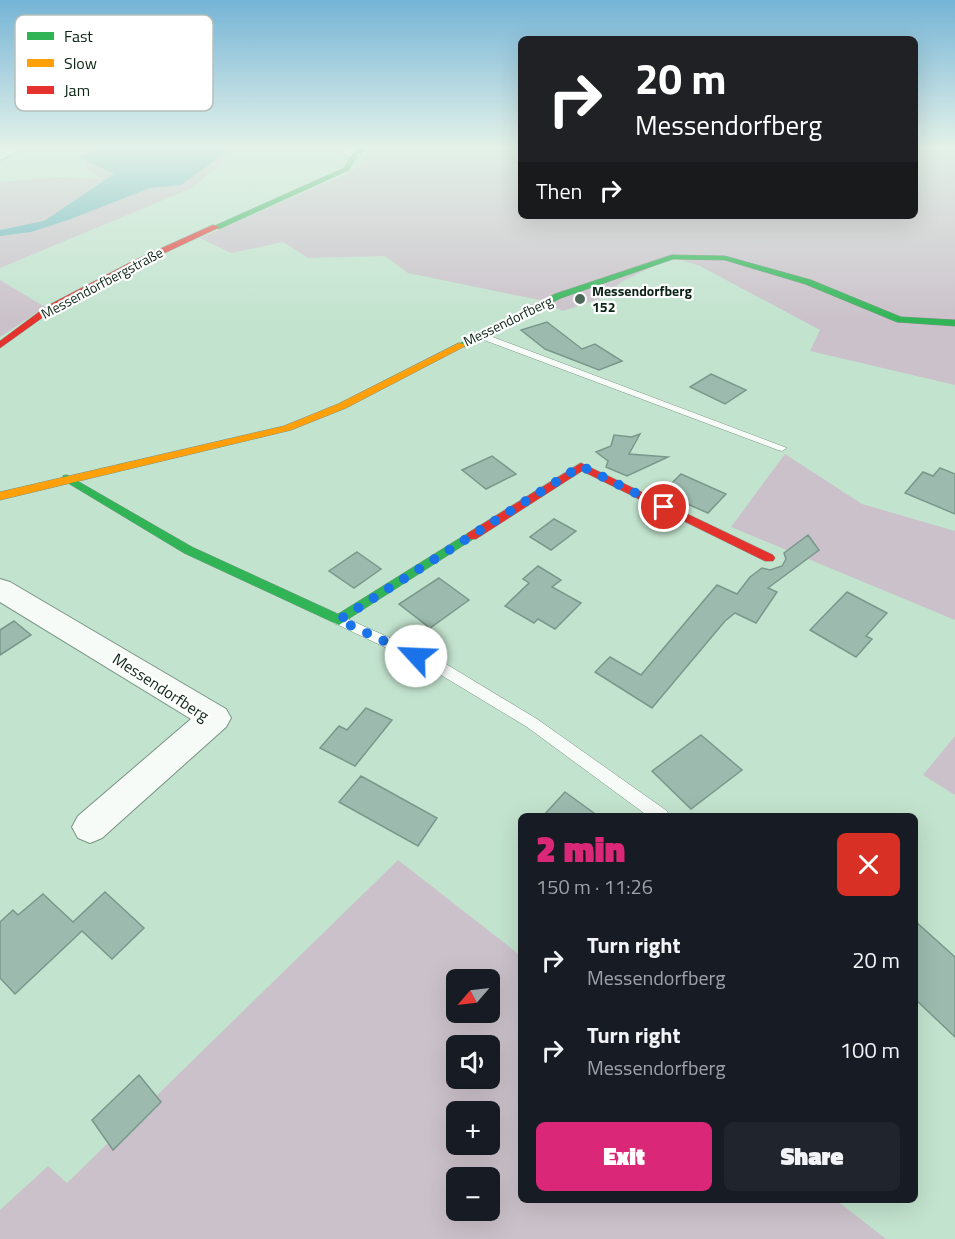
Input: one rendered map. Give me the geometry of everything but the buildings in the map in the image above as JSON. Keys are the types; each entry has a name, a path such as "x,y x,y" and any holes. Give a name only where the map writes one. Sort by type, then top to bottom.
{"street":[{"name":"Messendorfbergstraße","path":"0,345 50,308 184,241 268,204"},
{"name":"Messendorfberg","path":"0,496 68,478 228,444 287,428 342,406 558,296 672,257 724,258 808,282 900,320 955,323"},
{"path":"68,478 188,550 339,620 581,466 769,558"},
{"name":"Messendorfberg","path":"0,589 215,718 90,827"}],"lane":[{"path":"479,335 782,448"},
{"path":"339,620 436,665 522,717 657,813"}],"shaded area":[{"path":"0,204 154,204 0,268"},
{"path":"278,204 518,204 518,219 918,219 918,204 955,204 955,385 810,351 820,330 700,266 672,257 621,282 602,298 563,311 539,300 408,273 385,256 308,258 283,242 231,253 200,238"},
{"path":"0,280 45,307 0,337"},
{"path":"785,454 862,504 955,531 955,620 731,527"},
{"path":"955,736 955,795 923,775"},
{"path":"398,860 518,953 518,1203 840,1203 886,1239 0,1239 0,1210 48,1166 67,1183"}],"water":[{"path":"70,204 109,204 31,232 0,236 0,230 44,221"}],"traffic: fast":[{"path":"216,227 268,204"},
{"path":"462,345 558,296 672,257 725,258 808,282 900,320 955,323"},
{"path":"67,478 188,550 339,620 472,536"}],"traffic: slow":[{"path":"0,496 287,428 342,406 462,345"}],"traffic: jam":[{"path":"0,345 50,308 136,263 216,227"},
{"path":"472,536 581,466 769,558"}],"place":[{"name":"Messendorfberg 152","path":"580,299"}],"route":[{"path":"416,656 339,620 581,466 664,507"}]}
